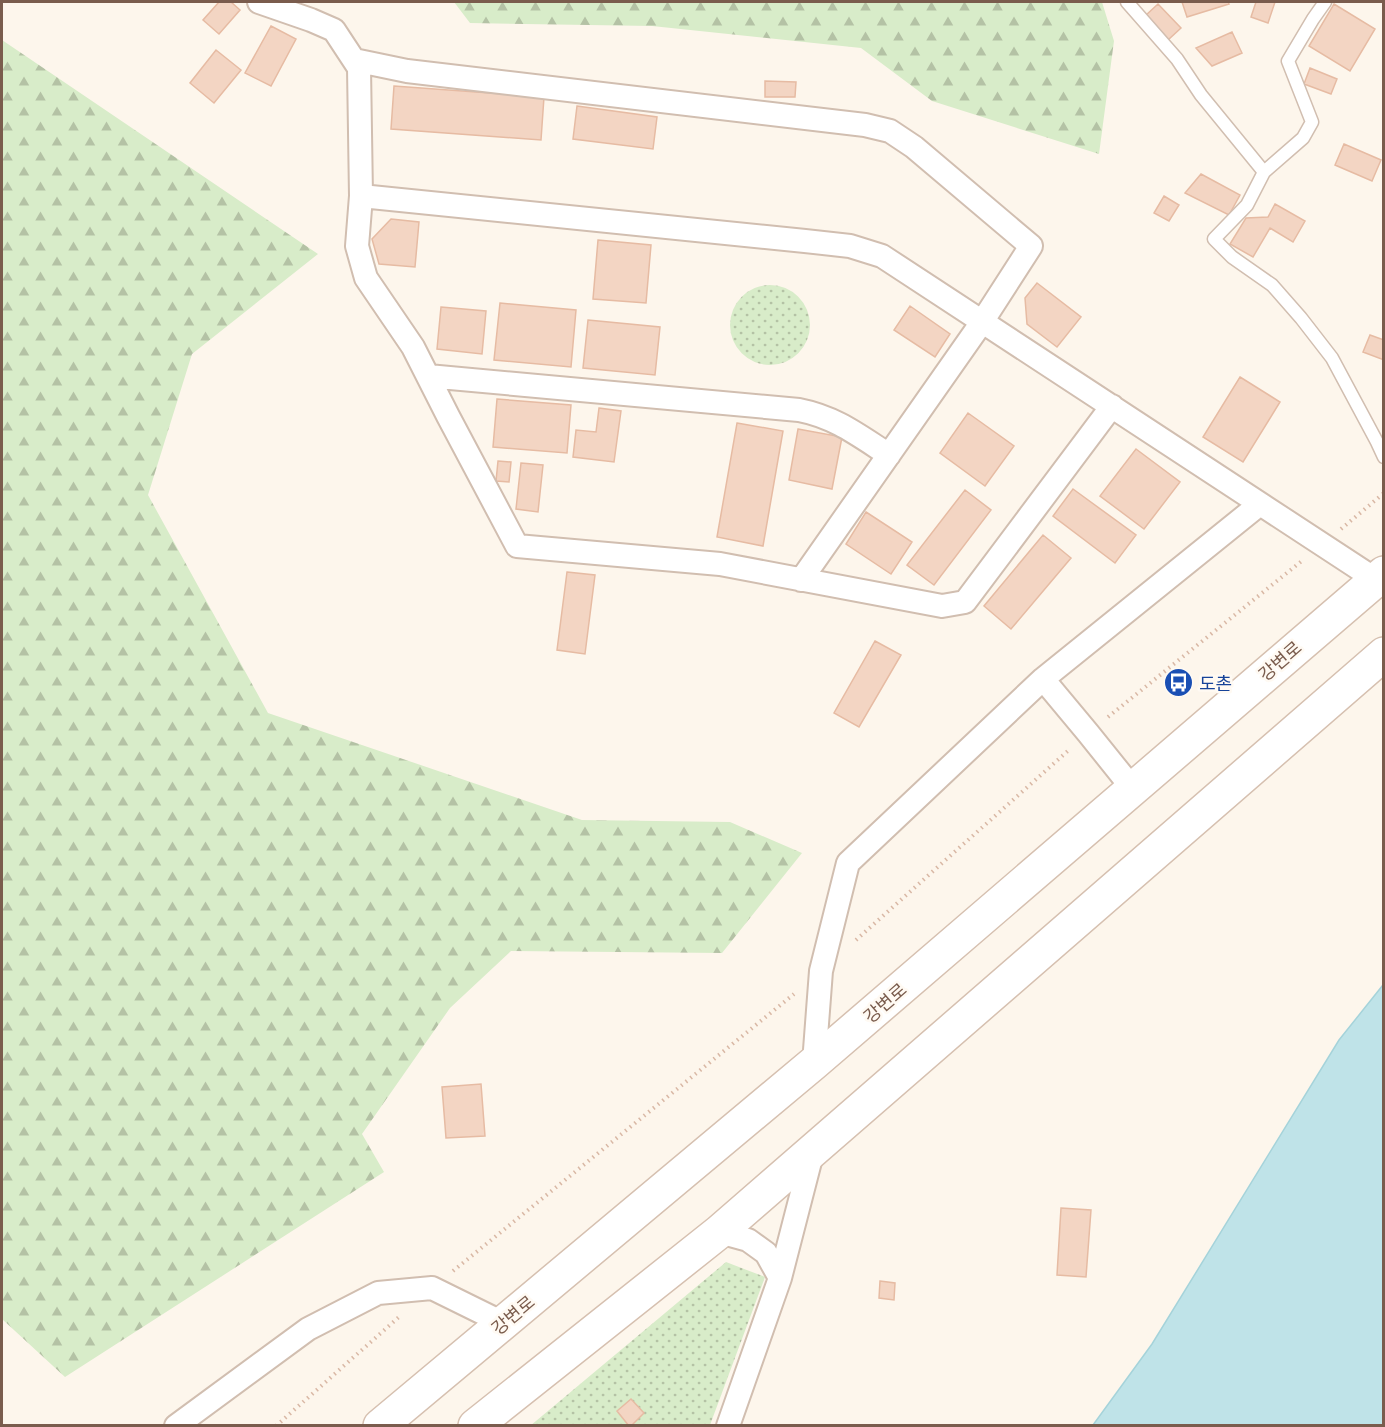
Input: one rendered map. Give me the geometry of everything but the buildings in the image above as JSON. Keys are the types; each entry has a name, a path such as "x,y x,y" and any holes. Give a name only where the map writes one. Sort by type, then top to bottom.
{"main road":[{"name":"강변로","path":"380,1425 814,1064 1381,579"},
{"path":"475,1425 719,1233 1383,654"}],"street":[{"path":"259,2 334,30 359,68 361,196 357,246 366,278 413,346 517,546 720,564 942,606 965,602 1112,406"},
{"path":"354,60 406,71 865,125 890,131 914,147 1031,246 982,322 801,580"},
{"path":"361,196 850,246 882,256 1260,504 1381,579"},
{"path":"428,376 799,410 816,413 839,423 889,455"},
{"path":"814,1064 821,971 848,863 1043,679 1260,504"},
{"path":"1043,679 1133,789"},
{"path":"728,1425 780,1278 813,1150"},
{"path":"719,1233 748,1240 766,1253 780,1278"},
{"path":"176,1425 308,1329 378,1293 432,1288 503,1323"}],"lane":[{"path":"1127,2 1177,59 1201,95 1264,172"},
{"path":"1325,2 1288,61 1312,122 1303,138 1264,172 1247,205 1214,239 1232,257 1272,285 1301,318 1332,358 1383,457"}],"green space":[{"path":"454,2 1102,2 1114,41 1099,154 932,101 861,48 652,26 470,23"},
{"path":"2,40 318,254 192,354 148,495 268,713 582,820 730,822 802,853 722,953 511,951 450,1008 362,1134 384,1172 65,1377 2,1319"},
{"path":"762,285 778,285 799,296 810,317 810,333 799,354 778,365 762,365 748,359 736,347 730,333 730,317 736,303 748,291"},
{"path":"726,1262 765,1277 710,1425 530,1426"}],"water":[{"path":"1383,985 1383,1425 1093,1425 1152,1344 1339,1040"}],"place":[{"name":"도촌","path":"1178,683"}]}
